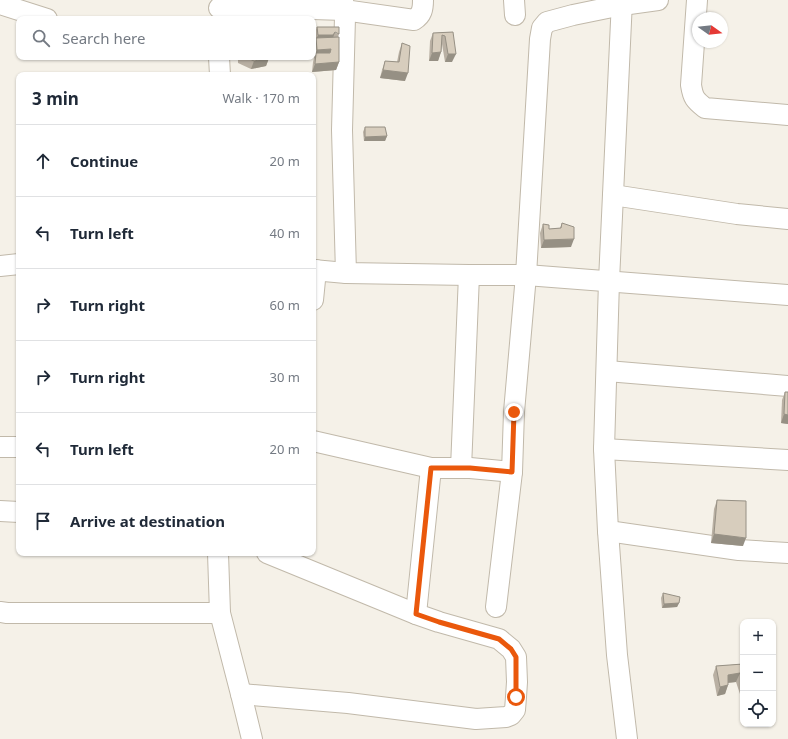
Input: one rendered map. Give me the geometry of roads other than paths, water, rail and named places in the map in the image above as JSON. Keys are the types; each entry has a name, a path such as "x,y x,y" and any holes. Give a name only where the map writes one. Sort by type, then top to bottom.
{"street":[{"path":"219,9 343,5 414,20 419,17 423,8 423,0"},
{"path":"496,608 512,472 514,412 526,275 540,39 542,28 547,22 622,3 658,0"},
{"path":"697,0 691,85 692,94 695,100 705,108 788,115"},
{"path":"622,3 609,282 604,449 617,654 627,739"},
{"path":"0,4 38,16"},
{"path":"343,5 345,17 342,130 346,273"},
{"path":"219,60 220,72"},
{"path":"613,195 737,214 788,219"},
{"path":"0,266 16,264"},
{"path":"316,270 346,273 526,275 788,295"},
{"path":"461,468 469,275"},
{"path":"607,371 788,386"},
{"path":"316,442 431,468 461,468 512,472"},
{"path":"0,447 16,447"},
{"path":"604,449 788,460"},
{"path":"416,614 431,468"},
{"path":"0,511 16,512"},
{"path":"608,531 739,550 788,553"},
{"path":"218,556 220,613 252,739"},
{"path":"241,694 348,703 476,719 506,717 511,715 515,710 517,682 516,657 511,649 499,639 416,614 274,556"},
{"path":"0,612 220,613"}]}
